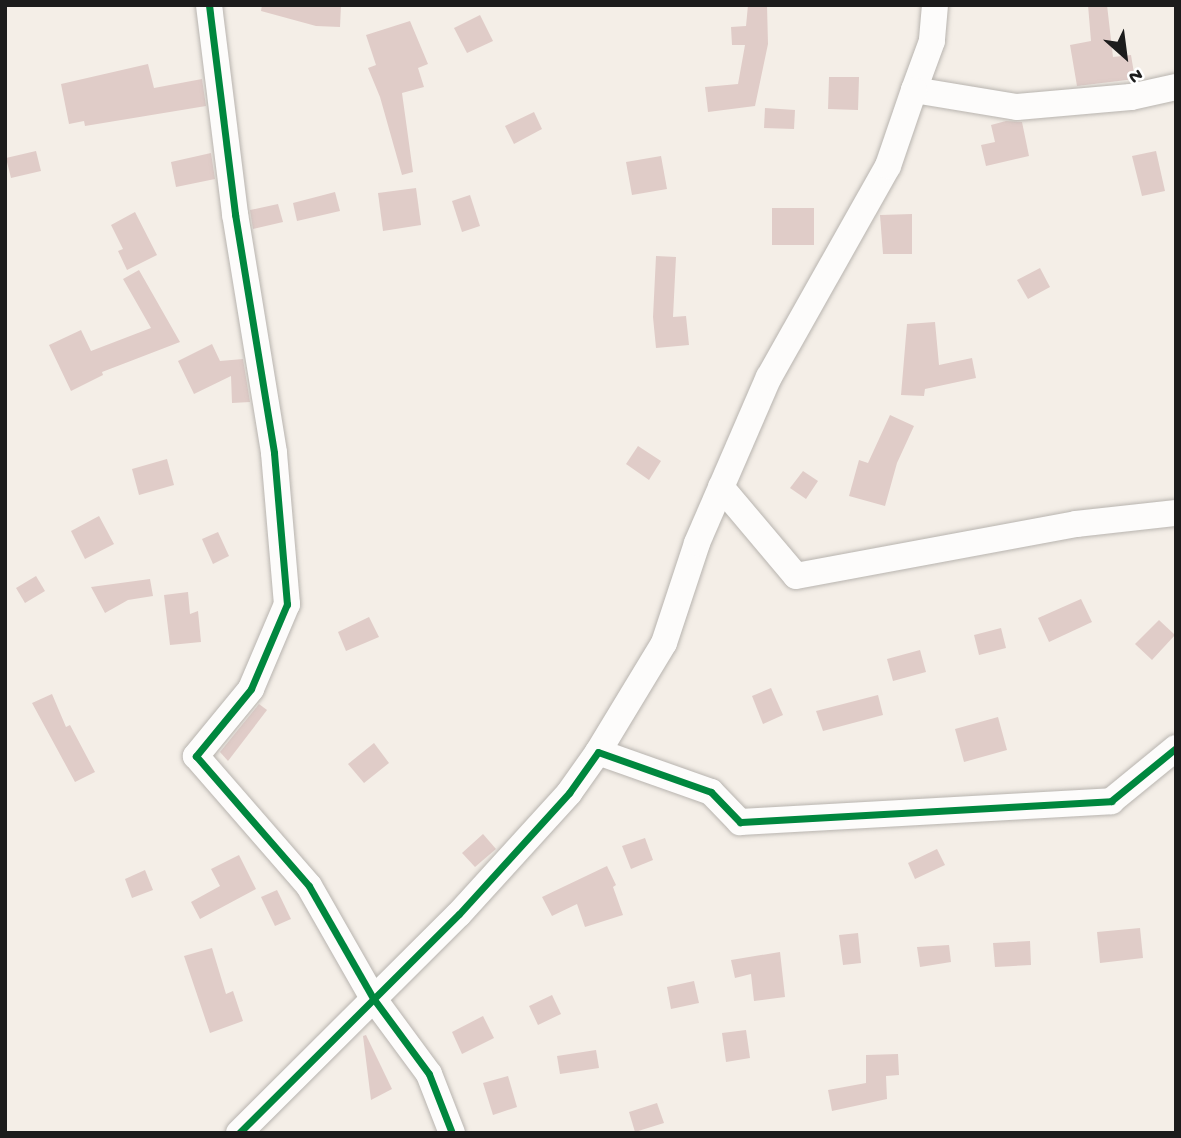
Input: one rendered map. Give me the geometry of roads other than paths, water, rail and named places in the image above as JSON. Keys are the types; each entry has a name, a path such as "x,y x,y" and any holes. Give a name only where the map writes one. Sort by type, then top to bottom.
{"street":[{"path":"209,5 235,214 274,453 287,604 251,689 196,756 309,886 373,998 429,1074 452,1133"},
{"path":"239,1133 477,894 569,793 598,752 664,643 697,543 769,377 888,166 932,40 935,5"},
{"path":"914,90 1017,107 1131,97 1176,87"},
{"path":"721,487 796,576 1076,524 1176,513"},
{"path":"598,752 711,792 740,822 1111,801 1176,748"}]}
